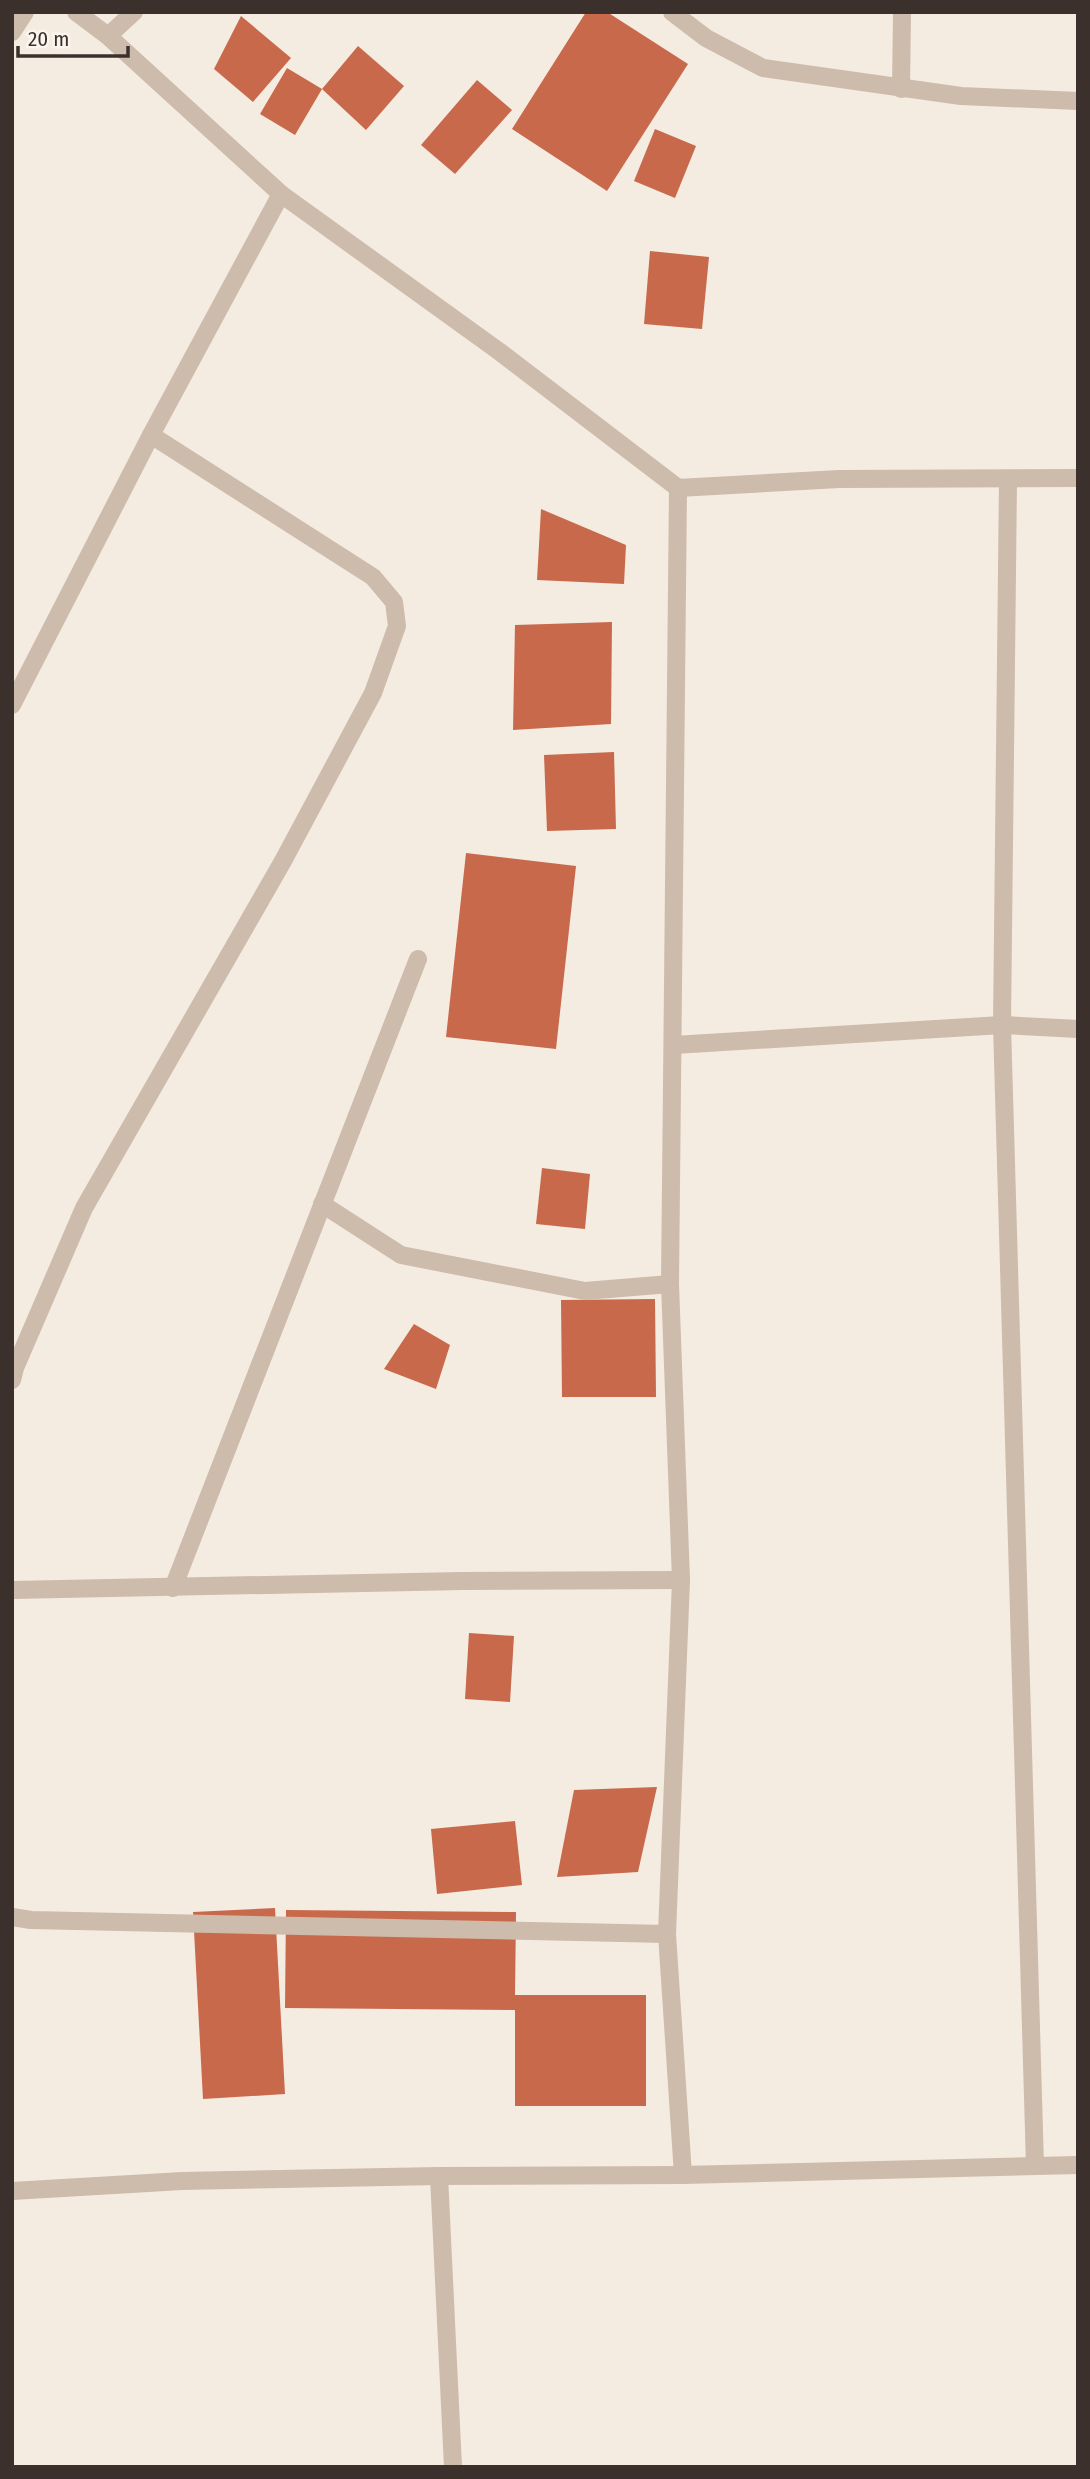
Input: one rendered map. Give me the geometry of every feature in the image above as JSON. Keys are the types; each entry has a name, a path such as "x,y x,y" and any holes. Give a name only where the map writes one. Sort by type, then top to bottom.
{"street":[{"path":"12,32 25,12"},
{"path":"76,12 108,36 281,194 500,352 678,488 839,479 1078,478"},
{"path":"108,36 134,12"},
{"path":"672,12 706,38 762,68 961,96 1078,101"},
{"path":"901,89 902,12"},
{"path":"12,705 151,435 281,194"},
{"path":"12,1380 20,1355 84,1208 283,861 373,693 397,626 394,602 373,577 151,435"},
{"path":"1007,479 1002,1025 1035,2166"},
{"path":"678,488 670,1284 681,1580 667,1934 683,2175"},
{"path":"173,1587 418,959"},
{"path":"674,1045 1002,1025 1078,1029"},
{"path":"322,1204 401,1255 585,1291 670,1284"},
{"path":"12,1590 681,1580"},
{"path":"12,1917 45,1920 667,1934"},
{"path":"12,2191 182,2181 683,2175 1078,2165"},
{"path":"439,2176 453,2467"}],"building":[{"path":"586,12 607,12 688,64 607,191 512,129"},
{"path":"241,16 291,58 253,102 214,69"},
{"path":"358,46 404,86 366,130 322,89"},
{"path":"287,68 322,89 295,135 260,114"},
{"path":"477,80 512,110 455,174 421,145"},
{"path":"655,129 696,146 675,198 634,181"},
{"path":"650,251 709,257 702,329 644,324"},
{"path":"541,509 626,545 624,584 537,580"},
{"path":"612,622 611,724 513,730 515,625"},
{"path":"614,752 616,829 547,831 544,755"},
{"path":"466,853 576,866 556,1049 446,1037"},
{"path":"542,1168 590,1174 585,1229 536,1224"},
{"path":"655,1299 656,1397 562,1397 561,1300"},
{"path":"414,1324 450,1345 436,1389 384,1369"},
{"path":"469,1633 514,1636 510,1702 465,1699"},
{"path":"657,1787 638,1872 557,1877 574,1790"},
{"path":"515,1821 522,1885 437,1894 431,1829"},
{"path":"275,1908 285,2094 203,2099 193,1912"},
{"path":"286,1910 516,1912 515,1995 646,1995 646,2106 515,2106 515,2010 285,2008"}]}
